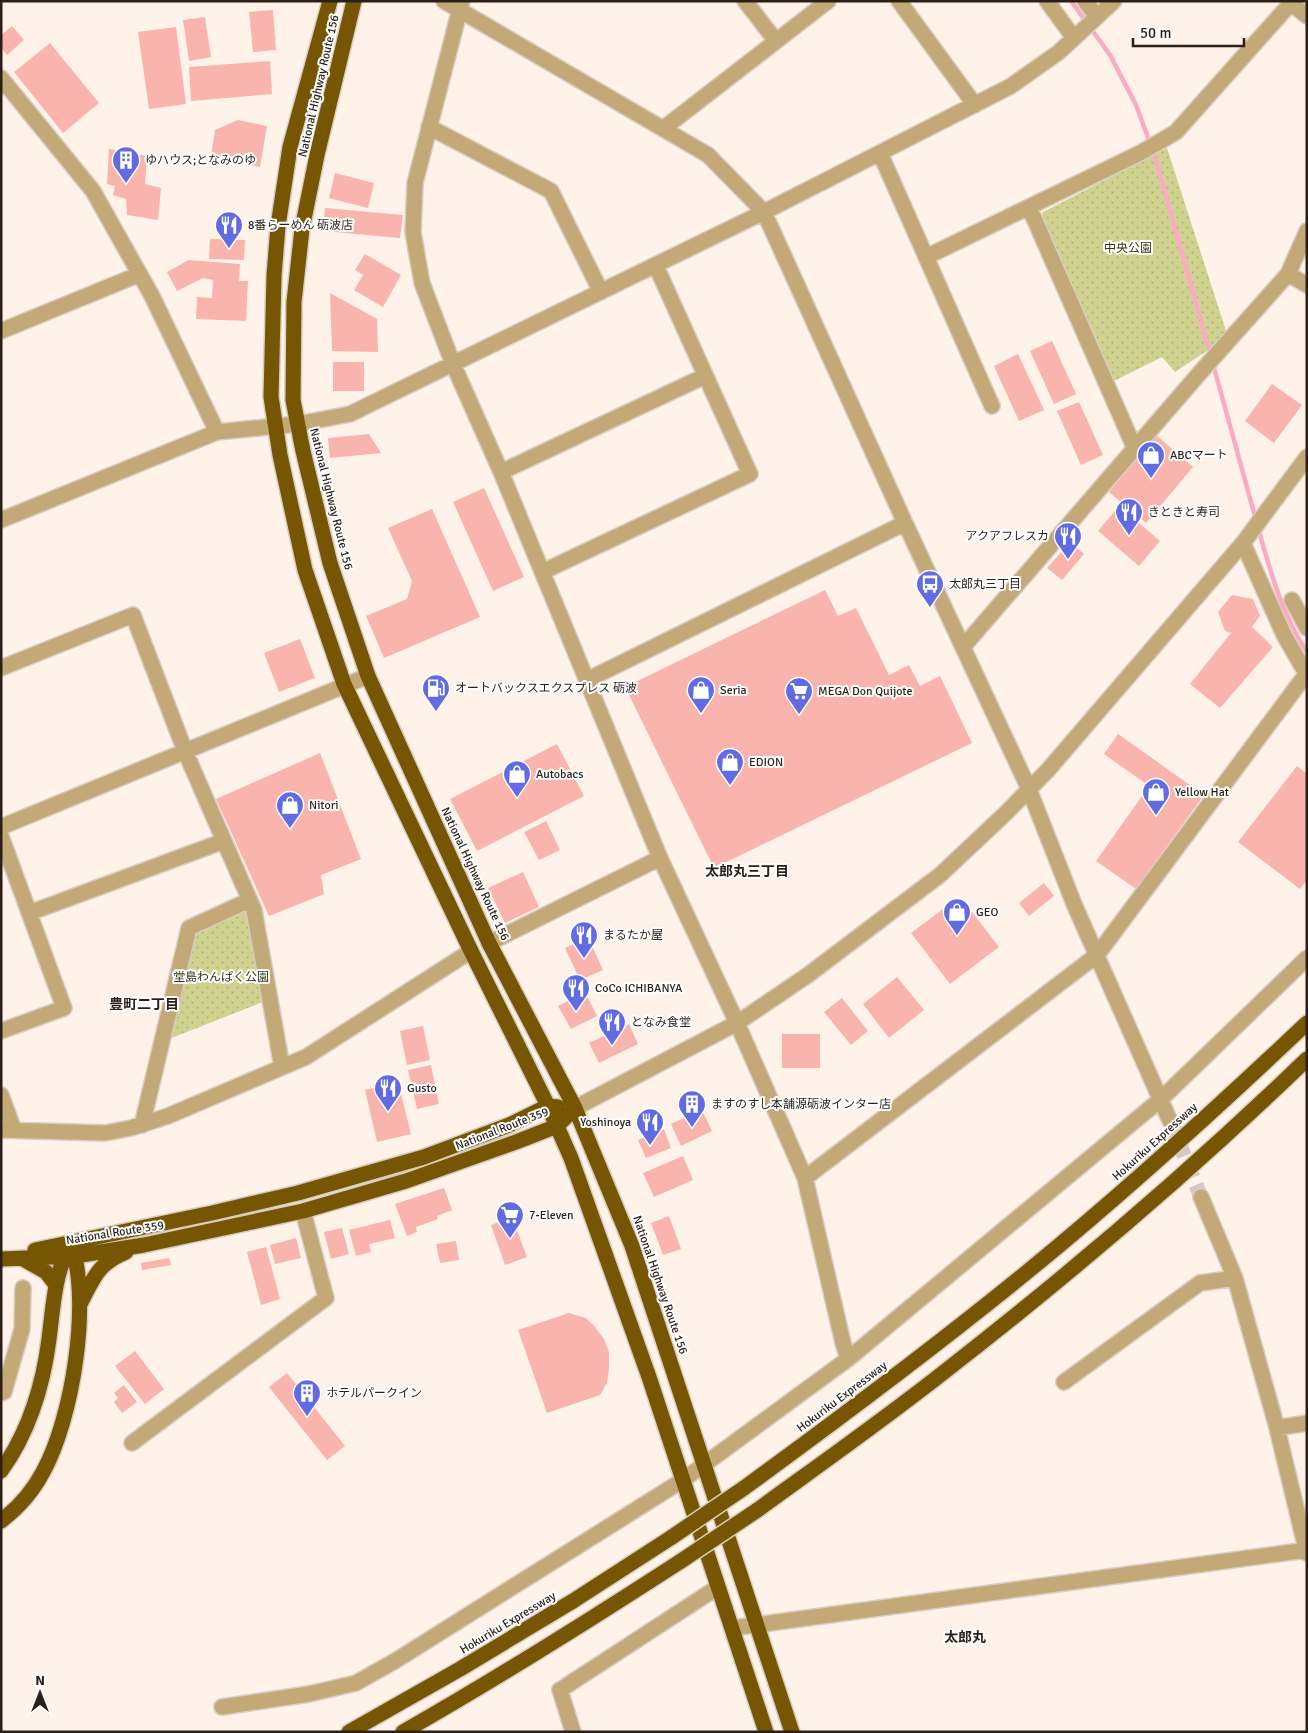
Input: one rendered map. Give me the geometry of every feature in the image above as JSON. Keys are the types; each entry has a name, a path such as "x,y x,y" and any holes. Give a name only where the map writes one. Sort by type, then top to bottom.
{"highway":[{"name":"National Highway Route 156","path":"330,1 290,147 278,226 274,276 271,397 280,455 305,570 344,684 471,951 548,1106 571,1158 643,1359 766,1732"},
{"name":"National Highway Route 156","path":"354,1 317,155 302,230 294,302 294,400 330,563 368,676 489,942 574,1108 632,1246 792,1732"},
{"name":"Hokuriku Expressway","path":"349,1732 573,1601 744,1488 841,1417 1028,1272 1184,1136 1307,1022"},
{"path":"403,1732 463,1698 584,1624 682,1561 756,1511 854,1440 953,1365 1048,1288 1139,1211 1307,1058"},
{"name":"National Route 359","path":"1,1258 22,1258 70,1252 298,1193 424,1157 509,1124 548,1106 574,1108"},
{"name":"National Route 359","path":"1,1258 144,1245 303,1211 406,1181 516,1142 557,1126 574,1108"},
{"path":"79,1305 101,1266 115,1257 144,1245"},
{"path":"1,1471 13,1455 27,1427 38,1396 44,1371 56,1285 70,1252"},
{"path":"1,1521 28,1494 43,1472 54,1450 62,1425 69,1396 78,1333 79,1305 70,1252"},
{"path":"22,1258 46,1272 56,1285"}],"street":[{"path":"444,1 461,6 708,155 764,212 905,523 1029,789 1074,904 1170,1121"},
{"path":"746,1 776,41"},
{"path":"664,128 828,1"},
{"path":"899,1 975,105"},
{"path":"1046,1 1074,38"},
{"path":"1085,1 1097,17"},
{"path":"1,520 217,432 298,424 350,414 656,266 1011,86 1058,52 1114,1"},
{"path":"926,257 1147,149 1176,132 1289,2 1307,16"},
{"path":"461,6 415,183 413,232 422,283 453,364 501,472 660,858 737,1022 806,1178 848,1359"},
{"path":"1,78 93,191 156,305 217,432"},
{"path":"429,127 551,191 601,292"},
{"path":"880,153 992,406"},
{"path":"1029,207 1134,449"},
{"path":"963,647 1288,274 1307,231"},
{"path":"542,572 750,474 656,266"},
{"path":"1,331 140,274"},
{"path":"1288,274 1307,285"},
{"path":"501,472 705,376"},
{"path":"574,1108 737,1022 808,975 940,875 1006,813 1060,755 1243,543 1307,457"},
{"path":"586,680 905,523"},
{"path":"806,1178 1097,955 1307,674 1284,635 1243,543"},
{"path":"1292,600 1307,628"},
{"path":"1,668 133,614 185,751 254,910 282,1068"},
{"path":"1,827 344,684 368,676"},
{"path":"1,836 64,1008 1,1031"},
{"path":"29,913 224,842"},
{"path":"489,942 660,858"},
{"path":"142,1124 189,928 250,900"},
{"path":"1,1095 8,1130 105,1133 142,1124 168,1116 306,1057 471,951"},
{"path":"222,1707 309,1694 356,1683 395,1662 683,1480 848,1359 1161,1099 1307,958"},
{"path":"733,1628 1307,1551 1278,1428 1235,1278 1202,1197"},
{"path":"132,1443 326,1298 303,1211"},
{"path":"1064,1382 1200,1283 1235,1278"},
{"path":"1,1393 4,1392 22,1329 23,1288"},
{"path":"1278,1428 1307,1423"},
{"path":"573,1732 560,1690 718,1587"}],"green space":[{"name":"中央公園","path":"1167,148 1228,337 1175,372 1162,357 1114,381 1041,218 1043,212"},
{"name":"堂島わんぱく公園","path":"248,905 263,1002 169,1039 192,930"}],"building":[{"path":"273,10 276,50 253,52 249,12"},
{"path":"205,17 211,57 189,61 183,20"},
{"path":"12,26 24,40 7,55 1,48 1,35"},
{"path":"176,27 186,104 149,109 138,32"},
{"path":"50,43 99,103 63,133 14,72"},
{"path":"270,61 272,94 191,101 189,67"},
{"path":"238,120 267,126 260,167 211,156 215,130"},
{"name":"ゆハウス;となみのゆ","path":"109,149 147,156 145,184 161,188 158,220 127,215 126,199 113,195 115,186 107,184"},
{"path":"335,173 374,183 368,208 329,198"},
{"path":"325,208 403,215 400,238 323,231"},
{"path":"210,239 245,240 244,260 209,259"},
{"path":"365,254 401,275 383,307 354,290 363,275 355,270"},
{"path":"189,260 240,264 239,281 248,281 246,321 196,319 197,297 212,298 213,280 203,278 177,291 167,272"},
{"path":"330,293 377,319 378,352 332,351"},
{"path":"1052,341 1076,394 1054,404 1030,351"},
{"path":"1018,354 1044,410 1019,421 994,366"},
{"path":"333,362 364,362 364,391 333,391"},
{"path":"1272,384 1302,405 1274,443 1245,421"},
{"path":"1079,402 1103,455 1081,465 1057,411"},
{"path":"369,434 381,453 330,458 328,438"},
{"name":"ABCマート","path":"1156,435 1193,467 1146,523 1109,492"},
{"path":"484,488 524,577 493,591 453,502"},
{"name":"きときと寿司","path":"1119,506 1160,541 1139,566 1098,531"},
{"path":"432,509 480,617 384,658 366,616 407,599 412,581 388,528"},
{"path":"1070,542 1084,554 1062,580 1047,568"},
{"name":"MEGA Don Quijote","path":"825,590 838,616 856,608 889,675 909,665 920,686 940,676 972,743 714,868 625,687"},
{"path":"1232,595 1253,599 1260,616 1252,627 1273,647 1220,708 1190,684 1231,633 1225,631 1218,612"},
{"path":"300,639 315,678 279,692 264,653"},
{"path":"1118,734 1204,795 1136,889 1096,861 1149,786 1104,754"},
{"name":"Autobacs","path":"557,744 584,796 477,851 450,799"},
{"name":"Nitori","path":"320,753 361,859 321,875 324,894 269,916 216,799"},
{"path":"1297,766 1307,774 1307,880 1300,889 1238,842"},
{"path":"546,821 560,850 539,860 524,832"},
{"path":"523,872 539,907 505,923 488,888"},
{"path":"1044,883 1054,896 1029,916 1019,903"},
{"path":"954,901 966,917 972,912 999,947 950,984 911,933"},
{"path":"588,937 603,970 580,980 565,948"},
{"path":"897,977 924,1010 889,1038 863,1004"},
{"path":"585,992 597,1016 571,1029 558,1006"},
{"path":"842,998 868,1031 851,1045 824,1012"},
{"path":"629,1024 638,1044 599,1063 589,1043"},
{"path":"423,1026 430,1060 407,1065 400,1031"},
{"path":"782,1034 820,1034 820,1068 782,1068"},
{"path":"431,1065 439,1104 417,1109 408,1070"},
{"name":"Gusto","path":"398,1082 411,1134 377,1142 365,1090"},
{"name":"ますのすし本舗源砺波インター店","path":"702,1110 712,1131 681,1146 671,1124"},
{"path":"664,1129 671,1148 646,1158 638,1140"},
{"path":"683,1156 693,1180 654,1197 643,1173"},
{"path":"444,1188 452,1210 437,1216 438,1219 416,1227 417,1232 407,1236 395,1204"},
{"path":"669,1216 681,1249 663,1255 651,1223"},
{"path":"512,1217 527,1257 505,1265 491,1225"},
{"path":"390,1220 395,1238 369,1244 371,1252 356,1256 349,1230"},
{"path":"342,1228 349,1254 331,1259 324,1232"},
{"path":"296,1238 301,1258 275,1264 270,1245"},
{"path":"456,1241 459,1260 440,1263 436,1244"},
{"path":"266,1247 280,1299 261,1305 247,1252"},
{"path":"169,1258 171,1265 142,1270 141,1263"},
{"path":"569,1313 586,1318 604,1339 609,1352 607,1383 600,1395 547,1413 518,1330"},
{"path":"135,1351 164,1389 145,1404 115,1366"},
{"name":"ホテルパークイン","path":"287,1373 345,1446 327,1460 269,1387"},
{"path":"124,1385 137,1402 122,1413 114,1402 118,1398 114,1393"}],"waterway":[{"path":"1071,1 1110,55 1136,105 1150,143"},
{"path":"1153,150 1211,357"},
{"path":"1213,364 1256,520"},
{"path":"1258,528 1272,576 1284,608 1290,623 1307,652"}],"tunnel":[{"path":"1170,1121 1201,1197"}],"place":[{"name":"ゆハウス;となみのゆ","path":"126,184"},
{"name":"8番らーめん 砺波店","path":"229,249"},
{"name":"ABCマート","path":"1151,479"},
{"name":"きときと寿司","path":"1129,536"},
{"name":"アクアフレスカ","path":"1068,560"},
{"name":"太郎丸三丁目","path":"930,608"},
{"name":"オートバックスエクスプレス 砺波","path":"436,712"},
{"name":"Seria","path":"701,714"},
{"name":"MEGA Don Quijote","path":"799,715"},
{"name":"EDION","path":"730,786"},
{"name":"Autobacs","path":"517,798"},
{"name":"Yellow Hat","path":"1156,816"},
{"name":"Nitori","path":"290,829"},
{"name":"GEO","path":"957,936"},
{"name":"まるたか屋","path":"584,959"},
{"name":"CoCo ICHIBANYA","path":"576,1012"},
{"name":"となみ食堂","path":"612,1046"},
{"name":"Gusto","path":"388,1112"},
{"name":"ますのすし本舗源砺波インター店","path":"692,1128"},
{"name":"Yoshinoya","path":"650,1146"},
{"name":"7-Eleven","path":"510,1239"},
{"name":"ホテルパークイン","path":"307,1417"}],"district":[{"name":"太郎丸三丁目","path":"747,871"},
{"name":"豊町二丁目","path":"144,1004"},
{"name":"太郎丸","path":"965,1637"}]}
